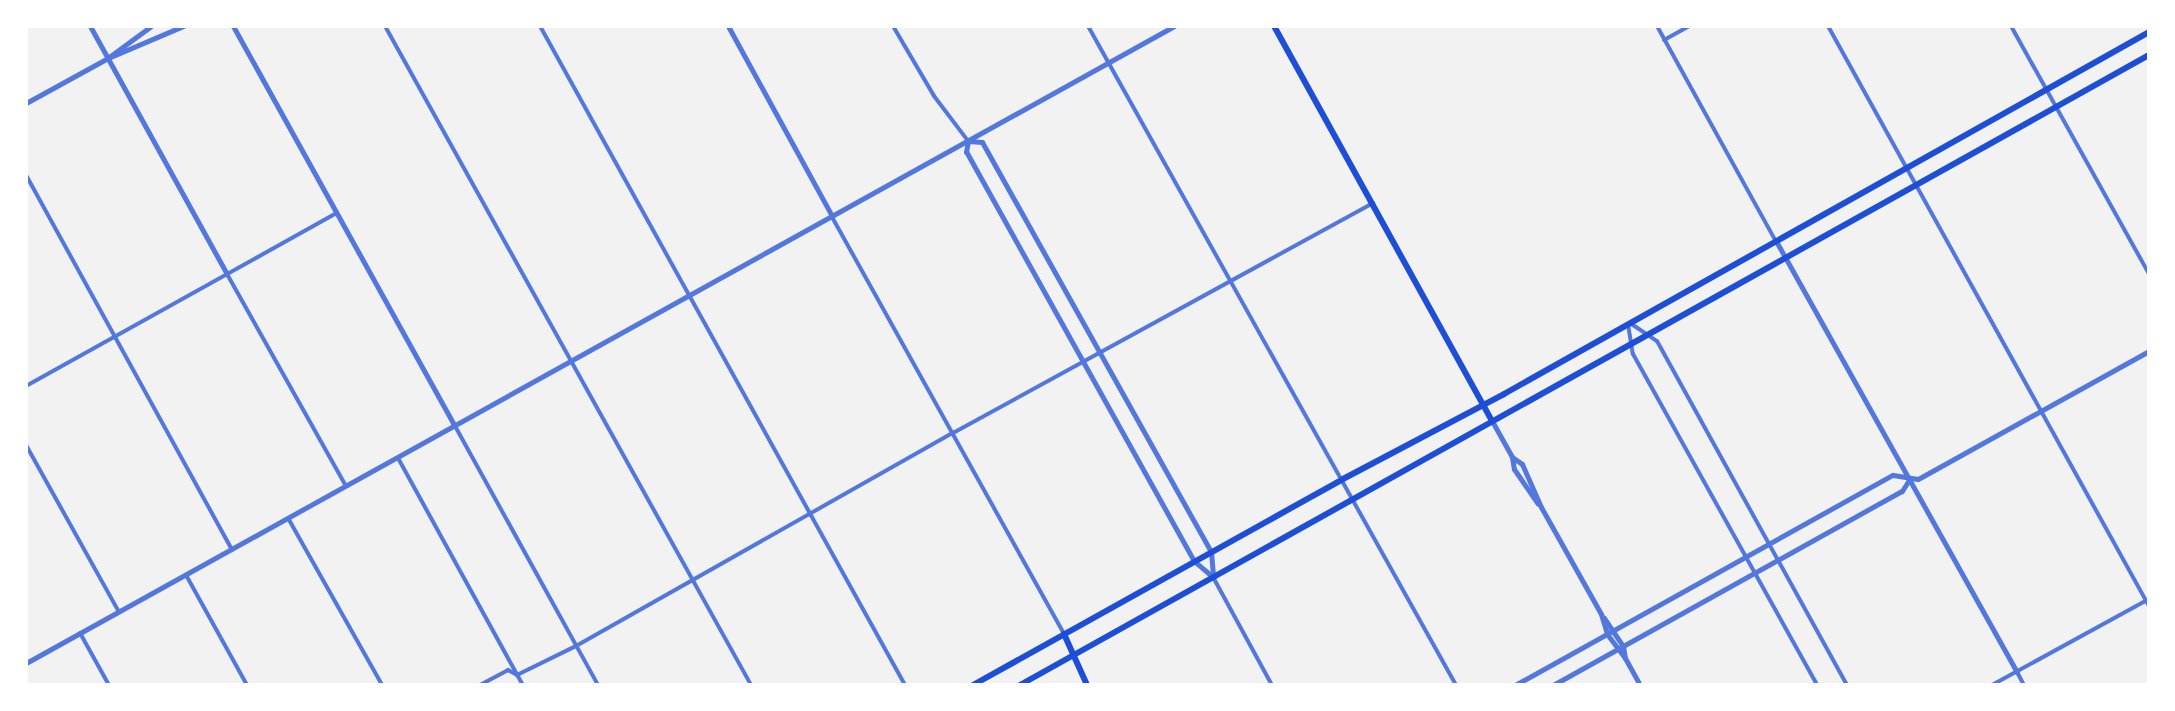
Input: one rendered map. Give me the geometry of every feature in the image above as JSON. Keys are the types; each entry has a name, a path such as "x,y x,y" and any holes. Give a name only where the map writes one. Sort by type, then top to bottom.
{"main road":[{"path":"1274,26 1492,421"},
{"path":"973,685 2149,32"},
{"path":"1020,685 2149,55"},
{"path":"1064,634 1071,656 1087,685"}],"street":[{"path":"90,26 346,486"},
{"path":"108,58 151,26"},
{"path":"26,103 108,58 183,26"},
{"path":"233,26 598,685"},
{"path":"385,26 751,685"},
{"path":"540,26 905,685"},
{"path":"728,26 1064,634"},
{"path":"893,26 934,96 968,141 966,152 1194,561 1213,577 1272,685"},
{"path":"1088,26 1456,685"},
{"path":"26,663 1174,26"},
{"path":"1657,26 2024,685"},
{"path":"1664,40 1689,26"},
{"path":"1828,26 2148,601 1992,685"},
{"path":"2011,26 2149,274"},
{"path":"968,141 982,142 1211,552 1213,577"},
{"path":"26,175 232,549"},
{"path":"517,675 576,646 953,433 1373,203"},
{"path":"26,386 337,213"},
{"path":"1628,322 1657,341 1847,685"},
{"path":"1628,322 1633,354 1817,685"},
{"path":"1515,685 1893,475 1909,480 1918,479 2149,351"},
{"path":"1492,421 1512,457 1522,464 1541,507 1601,614 1623,646 1625,658"},
{"path":"26,445 119,612"},
{"path":"398,458 523,685"},
{"path":"1553,685 1902,491 1909,480"},
{"path":"288,518 382,685"},
{"path":"186,575 247,685"},
{"path":"1601,614 1607,634 1640,685"},
{"path":"80,633 109,685"},
{"path":"481,685 508,670 517,675"}]}
